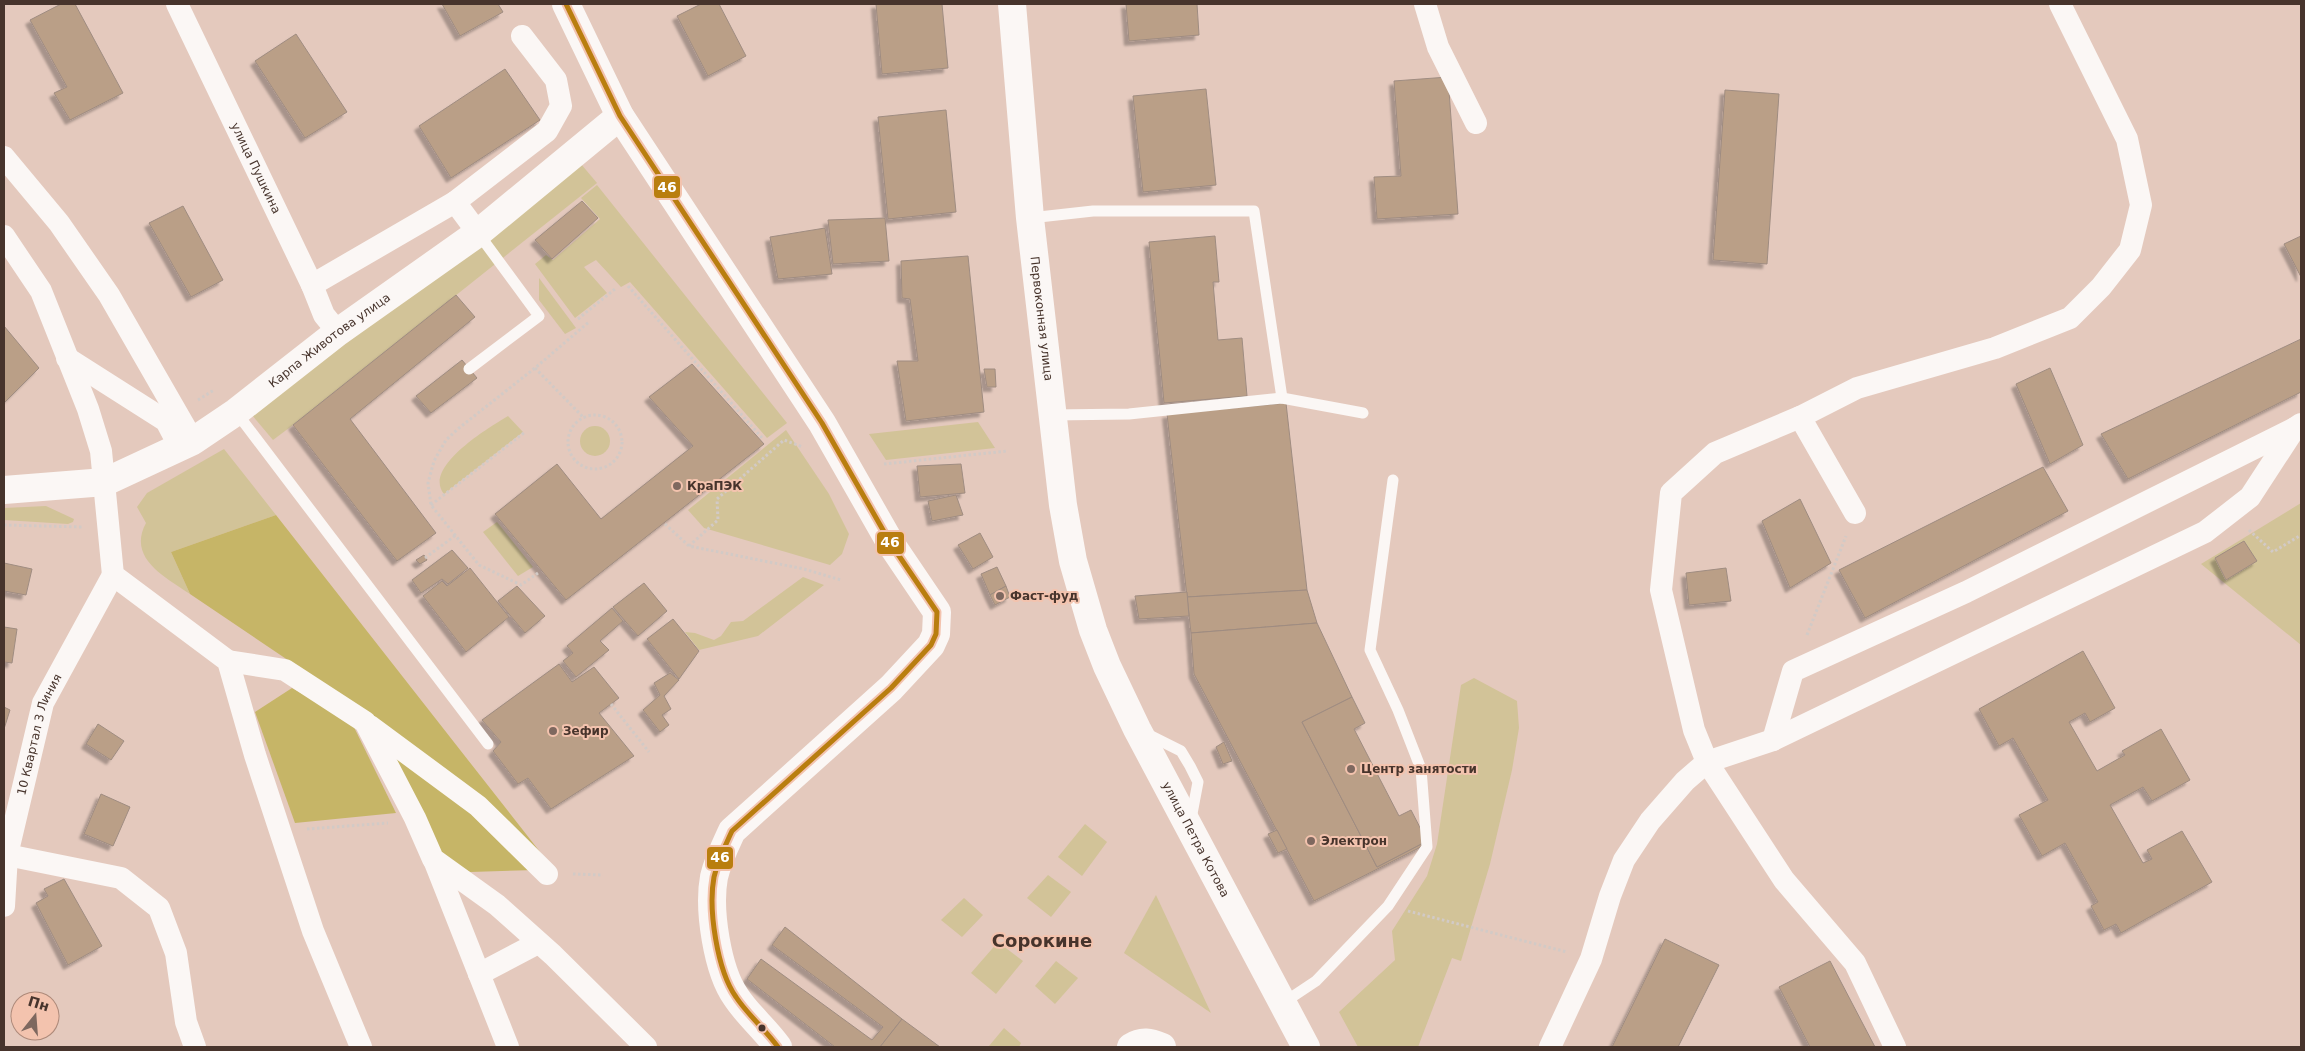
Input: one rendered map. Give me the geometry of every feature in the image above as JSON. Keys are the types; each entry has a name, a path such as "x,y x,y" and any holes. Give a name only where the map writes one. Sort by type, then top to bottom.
{"main road":[{"path":"566,4 620,116 830,437 892,544 936,612 937,623 931,645 891,688 732,831 720,856 714,879 713,900 714,927 721,961 735,996 778,1047"},
{"name":"Первоконная улица","path":"1012,4 1030,218 1063,505 1073,561 1093,630"},
{"name":"Карпа Животова улица","path":"4,490 104,482 187,444 236,412 338,332 478,234 620,116"},
{"name":"улица Петра Котова","path":"1093,630 1107,666 1137,729 1306,1047"},
{"path":"1131,1047 1139,1042 1151,1042 1162,1047"}],"street":[{"name":"улица Пушкина","path":"177,4 312,285 324,315 338,332"},
{"path":"1425,4 1438,47 1476,123"},
{"path":"1895,1047 1855,962 1784,880 1707,762 1694,730 1661,590 1671,492 1715,453 1800,417 1857,388 1996,348 2070,318 2101,287 2130,250 2141,205 2127,139 2060,4"},
{"path":"312,285 455,202 547,131 561,106 556,80 522,36"},
{"path":"4,157 59,223 109,295 177,414 187,444"},
{"path":"455,202 478,234"},
{"path":"4,236 40,291 88,409 101,451 113,575 228,662 285,670 365,722 478,806 547,874"},
{"path":"67,358 166,421 187,444"},
{"path":"1800,417 1855,513"},
{"path":"1773,740 1793,671 1966,592 2298,426"},
{"path":"1550,1047 1591,958 1610,896 1624,860 1650,821 1685,782 1707,762 1773,740 2205,532 2250,497 2298,426"},
{"name":"10 Квартал 3 Линия","path":"4,906 7,855 43,703 113,575"},
{"path":"228,662 255,755 313,931 362,1047"},
{"path":"365,722 415,818 480,974 508,1047"},
{"path":"7,855 121,878 159,908 176,953 186,1022 195,1047"},
{"path":"433,859 497,905 553,955 646,1047"},
{"path":"480,974 538,943"}],"lane":[{"path":"1030,218 1093,211 1254,211 1282,398"},
{"path":"469,369 539,316 478,234"},
{"path":"1053,415 1129,414 1282,398 1363,413"},
{"path":"236,412 488,744"},
{"path":"1283,1003 1316,981 1388,906 1427,847 1421,769 1398,710 1370,650 1393,480"}],"path":[{"path":"628,286 763,438"},
{"path":"578,319 615,289"},
{"path":"538,573 521,585 479,564 431,505 428,483 434,461 446,440 590,322"},
{"path":"535,368 583,417"},
{"path":"177,414 216,388"},
{"path":"596,414 609,418 619,428 622,441 619,455 609,465 596,469 584,466 574,459 569,449 568,436 573,426 583,417 596,414"},
{"path":"431,505 525,432"},
{"path":"689,546 718,520 717,499 784,440 805,447 830,437"},
{"path":"884,464 1007,450"},
{"path":"1793,671 1855,513"},
{"path":"2230,513 2273,552 2301,535"},
{"path":"665,524 689,546 804,569 841,580"},
{"path":"4,525 109,526"},
{"path":"425,558 456,535"},
{"path":"611,704 650,752"},
{"path":"281,831 390,822"},
{"path":"1388,906 1591,958"}],"shaded area":[{"path":"581,164 597,183 293,425 273,440 252,415"},
{"path":"597,185 787,423 767,438 630,282 621,287 596,260 584,267 607,293 575,318 535,264 546,255 553,260 600,219 581,198"},
{"path":"539,278 576,328 565,334 539,300"},
{"path":"508,416 523,432 444,494 440,483 442,472 450,460 474,438"},
{"path":"978,422 995,448 886,460 869,434"},
{"path":"595,426 606,430 610,441 606,452 595,456 584,452 580,441 584,430"},
{"path":"786,430 829,494 849,534 842,554 830,565 704,528 688,510"},
{"path":"224,449 276,515 171,552 190,594 160,573 145,556 141,546 141,535 146,523 137,507 147,493"},
{"path":"2301,503 2301,645 2201,564"},
{"path":"46,506 74,519 73,522 68,524 4,520 4,508"},
{"path":"276,515 544,857 371,716 190,594 171,552"},
{"path":"497,522 533,567 518,576 483,532"},
{"path":"803,577 824,585 758,636 699,650 685,632 695,633 714,640 721,636 731,622 743,621"},
{"path":"1474,678 1517,701 1519,728 1512,770 1490,864 1461,961 1452,958 1418,1047 1358,1047 1339,1012 1395,960 1392,931 1427,876 1437,844 1461,685"},
{"path":"292,688 351,721 396,813 295,823 255,712"},
{"path":"384,743 472,809 536,870 470,872 439,854"},
{"path":"1085,824 1107,842 1082,876 1058,857"},
{"path":"1048,875 1071,892 1051,917 1027,898"},
{"path":"1156,895 1211,1013 1124,953"},
{"path":"964,898 983,915 962,937 941,920"},
{"path":"998,942 1023,961 996,994 971,973"},
{"path":"1056,961 1078,978 1055,1004 1035,986"},
{"path":"1004,1028 1021,1043 1019,1047 989,1046"}],"building":[{"path":"61,4 75,4 123,93 70,120 54,93 67,87 30,20"},
{"path":"442,4 498,4 503,12 460,36"},
{"path":"701,4 719,4 746,56 708,76 677,16"},
{"path":"876,4 942,4 948,68 882,74"},
{"path":"1126,4 1197,4 1199,35 1129,41"},
{"path":"296,34 347,112 305,138 255,61"},
{"path":"505,69 540,120 451,178 419,126"},
{"path":"1448,77 1458,214 1377,219 1374,177 1401,176 1394,81"},
{"path":"1206,89 1216,185 1143,192 1133,96"},
{"path":"1725,90 1779,94 1767,264 1713,260"},
{"path":"946,110 956,212 888,219 878,117"},
{"path":"582,201 598,218 552,259 535,240"},
{"path":"183,206 223,280 191,297 149,223"},
{"path":"885,218 889,261 833,264 828,220"},
{"path":"825,228 832,274 778,279 770,237"},
{"path":"1215,236 1219,282 1213,282 1218,340 1242,338 1247,396 1164,403 1149,242"},
{"path":"2301,236 2301,277 2284,244"},
{"path":"968,256 984,412 906,421 897,361 918,361 910,299 902,298 901,261"},
{"path":"456,295 475,317 350,419 436,533 397,561 293,425"},
{"path":"4,326 39,368 4,403"},
{"path":"2301,339 2301,392 2128,479 2101,434"},
{"path":"462,360 477,378 431,413 416,396"},
{"name":"КраПЭК","path":"692,364 764,444 566,600 495,514 557,464 601,519 693,446 649,397"},
{"path":"2050,368 2083,445 2050,464 2016,384"},
{"path":"984,369 995,369 996,387 987,387"},
{"path":"1286,403 1307,590 1187,597 1167,414"},
{"path":"961,464 965,493 920,497 917,466"},
{"path":"2043,467 2068,511 1865,618 1839,570"},
{"path":"956,495 963,515 932,521 928,501"},
{"path":"1800,499 1831,563 1790,588 1762,521"},
{"path":"980,533 993,557 973,569 958,545"},
{"path":"2244,541 2257,561 2226,580 2215,558"},
{"path":"452,550 468,568 448,584 442,579 421,593 412,580"},
{"path":"424,555 427,560 420,564 416,560"},
{"path":"4,563 32,569 26,595 4,591"},
{"path":"997,567 1006,586 990,595 981,574"},
{"path":"470,568 509,617 466,652 423,596 442,581 447,586"},
{"path":"1726,568 1731,601 1689,605 1686,573"},
{"path":"644,583 667,611 638,636 613,607"},
{"path":"517,586 545,616 525,633 498,601"},
{"name":"Фаст-фуд","path":"1006,586 1010,597 995,605 990,595"},
{"path":"1307,590 1317,623 1191,633 1187,597"},
{"path":"1187,592 1189,616 1139,619 1135,596"},
{"path":"612,608 623,621 600,641 609,650 576,677 563,661 573,653 567,646"},
{"path":"673,619 699,651 679,679 647,639"},
{"path":"1317,623 1352,697 1302,722 1377,867 1427,841 1419,848 1314,901 1194,674 1191,633"},
{"path":"4,627 17,629 12,663 4,662"},
{"path":"2083,651 2115,708 2090,722 2085,713 2069,722 2097,771 2125,755 2122,751 2161,729 2190,780 2152,801 2143,787 2110,805 2143,863 2152,859 2147,850 2182,831 2212,882 2121,933 2116,924 2104,930 2091,906 2098,902 2065,843 2042,856 2019,815 2048,800 2013,738 1999,746 1979,709"},
{"name":"Зефир","path":"559,664 572,682 594,667 619,698 599,713 634,756 551,809 528,778 518,784 493,751 501,742 482,720"},
{"path":"670,673 679,680 664,696 671,709 662,715 669,725 660,732 643,710 660,695 654,683"},
{"name":"Центр занятости","path":"1352,697 1365,723 1354,729 1399,816 1411,810 1427,841 1377,867 1302,722"},
{"path":"4,707 10,710 4,729"},
{"path":"98,724 124,741 111,760 86,744"},
{"path":"1224,742 1232,761 1223,764 1216,747"},
{"path":"101,794 130,807 113,846 84,834"},
{"path":"1277,830 1287,849 1278,853 1268,834"},
{"path":"64,879 102,946 68,965 36,903 48,896 44,889"},
{"path":"785,927 902,1019 880,1047 835,1047 747,979 761,959 872,1040 883,1027 772,945"},
{"path":"1665,939 1719,965 1678,1047 1612,1047"},
{"path":"1830,961 1875,1047 1810,1047 1779,987"},
{"path":"902,1019 940,1047 880,1047"}],"transit line":[{"name":"46","path":"566,4 620,116 822,423 891,544 937,612 936,634 931,645 891,688 732,831 720,859 712,890 713,922 719,956 729,985 736,997 778,1047"}],"place":[{"name":"КраПЭК","path":"677,486"},
{"name":"Фаст-фуд","path":"1000,596"},
{"name":"Зефир","path":"553,731"},
{"name":"Центр занятости","path":"1351,769"},
{"name":"Электрон","path":"1311,841"}],"district":[{"name":"Сорокине","path":"1042,940"}]}
